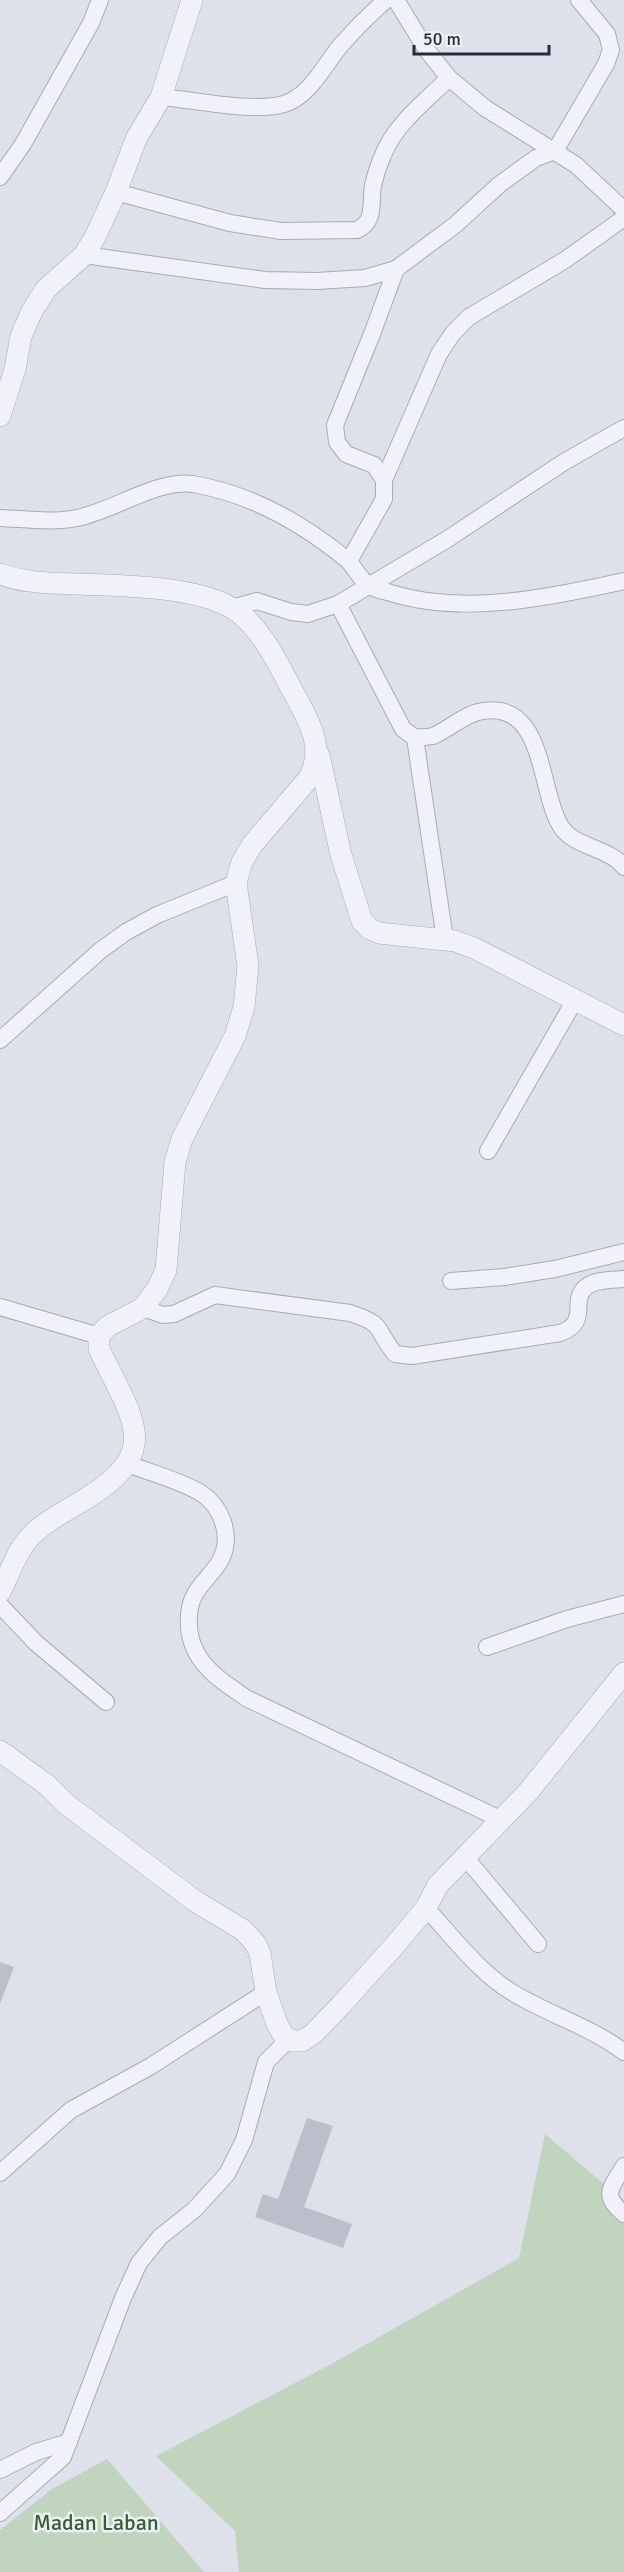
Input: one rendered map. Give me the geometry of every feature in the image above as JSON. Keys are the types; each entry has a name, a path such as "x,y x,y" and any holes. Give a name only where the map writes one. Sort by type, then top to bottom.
{"street":[{"path":"0,177 29,134 91,23 100,0"},
{"path":"0,416 15,369 21,336 32,311 46,289 84,255 116,192 136,140 161,97 192,0"},
{"path":"161,97 264,108 287,104 302,94 340,47 386,0"},
{"path":"396,0 426,49 449,78 485,108 576,165 624,210"},
{"path":"84,255 265,279 317,281 366,278 396,269 455,225 500,184 536,158 555,151 606,64 611,50 607,34 579,0"},
{"path":"116,192 230,223 281,231 357,230 367,225 371,217 373,186 384,153 405,122 449,78"},
{"path":"349,561 384,499 384,480 439,354 453,333 469,317 566,260 624,218"},
{"path":"384,480 374,465 346,454 338,442 335,425 396,269"},
{"path":"232,608 257,601 291,612 308,614 338,604 446,540 564,462 624,428"},
{"path":"0,518 77,518 116,506 151,489 191,484 249,500 304,526 349,561 368,586 411,599 461,603 515,600 574,593 624,581"},
{"path":"0,574 27,582 173,590 210,598 232,608 249,622 274,658 310,725 317,746 336,833 362,921 370,929 391,934 445,939 474,948 624,1025"},
{"path":"338,604 403,729 415,738 433,736 477,712 500,711 519,720 535,744 560,827 573,839 598,849 624,867"},
{"path":"415,738 445,939"},
{"path":"0,1592 25,1543 37,1530 109,1483 128,1464 135,1443 133,1420 99,1349 99,1336 108,1326 143,1308 157,1289 166,1270 172,1184 178,1150 235,1036 244,1006 248,966 236,883 242,862 252,845 309,778 314,770 317,746"},
{"path":"0,1040 101,950 126,932 157,915 236,883"},
{"path":"488,1151 575,1000"},
{"path":"451,1281 504,1277 555,1269 624,1252"},
{"path":"143,1308 163,1315 174,1314 215,1295 350,1312 371,1319 379,1327 395,1354 412,1356 560,1333 572,1329 578,1322 581,1294 587,1287 595,1283 624,1279"},
{"path":"0,1307 99,1336"},
{"path":"128,1464 200,1493 216,1507 224,1523 226,1542 222,1558 194,1595 190,1610 189,1629 195,1652 210,1671 246,1698 502,1820"},
{"path":"487,1647 567,1618 624,1604"},
{"path":"0,1605 36,1643 106,1702"},
{"path":"0,1750 47,1785 66,1804 124,1845 195,1901 243,1930 255,1943 260,1953 266,1992 277,2024 284,2036 302,2041 313,2034 426,1908 438,1885 528,1792 624,1673"},
{"path":"465,1857 538,1944"},
{"path":"426,1908 476,1963 513,1993 586,2029 624,2052"},
{"path":"0,2173 71,2110 151,2066 266,1992"},
{"path":"0,2513 63,2457 123,2298 139,2263 160,2237 194,2210 227,2174 244,2140 266,2062 289,2039"},
{"path":"624,2166 609,2191 614,2206 624,2214"},
{"path":"0,2470 36,2452 69,2442"}],"green space":[{"path":"545,2134 624,2201 624,2572 239,2572 235,2531 156,2456 333,2363 519,2258"},
{"name":"Madan Laban","path":"107,2459 204,2572 0,2572 0,2530 52,2489"}],"building":[{"path":"0,1962 14,1967 0,2004"},
{"path":"307,2118 333,2126 304,2207 352,2224 343,2248 255,2217 263,2194 278,2199"}]}
